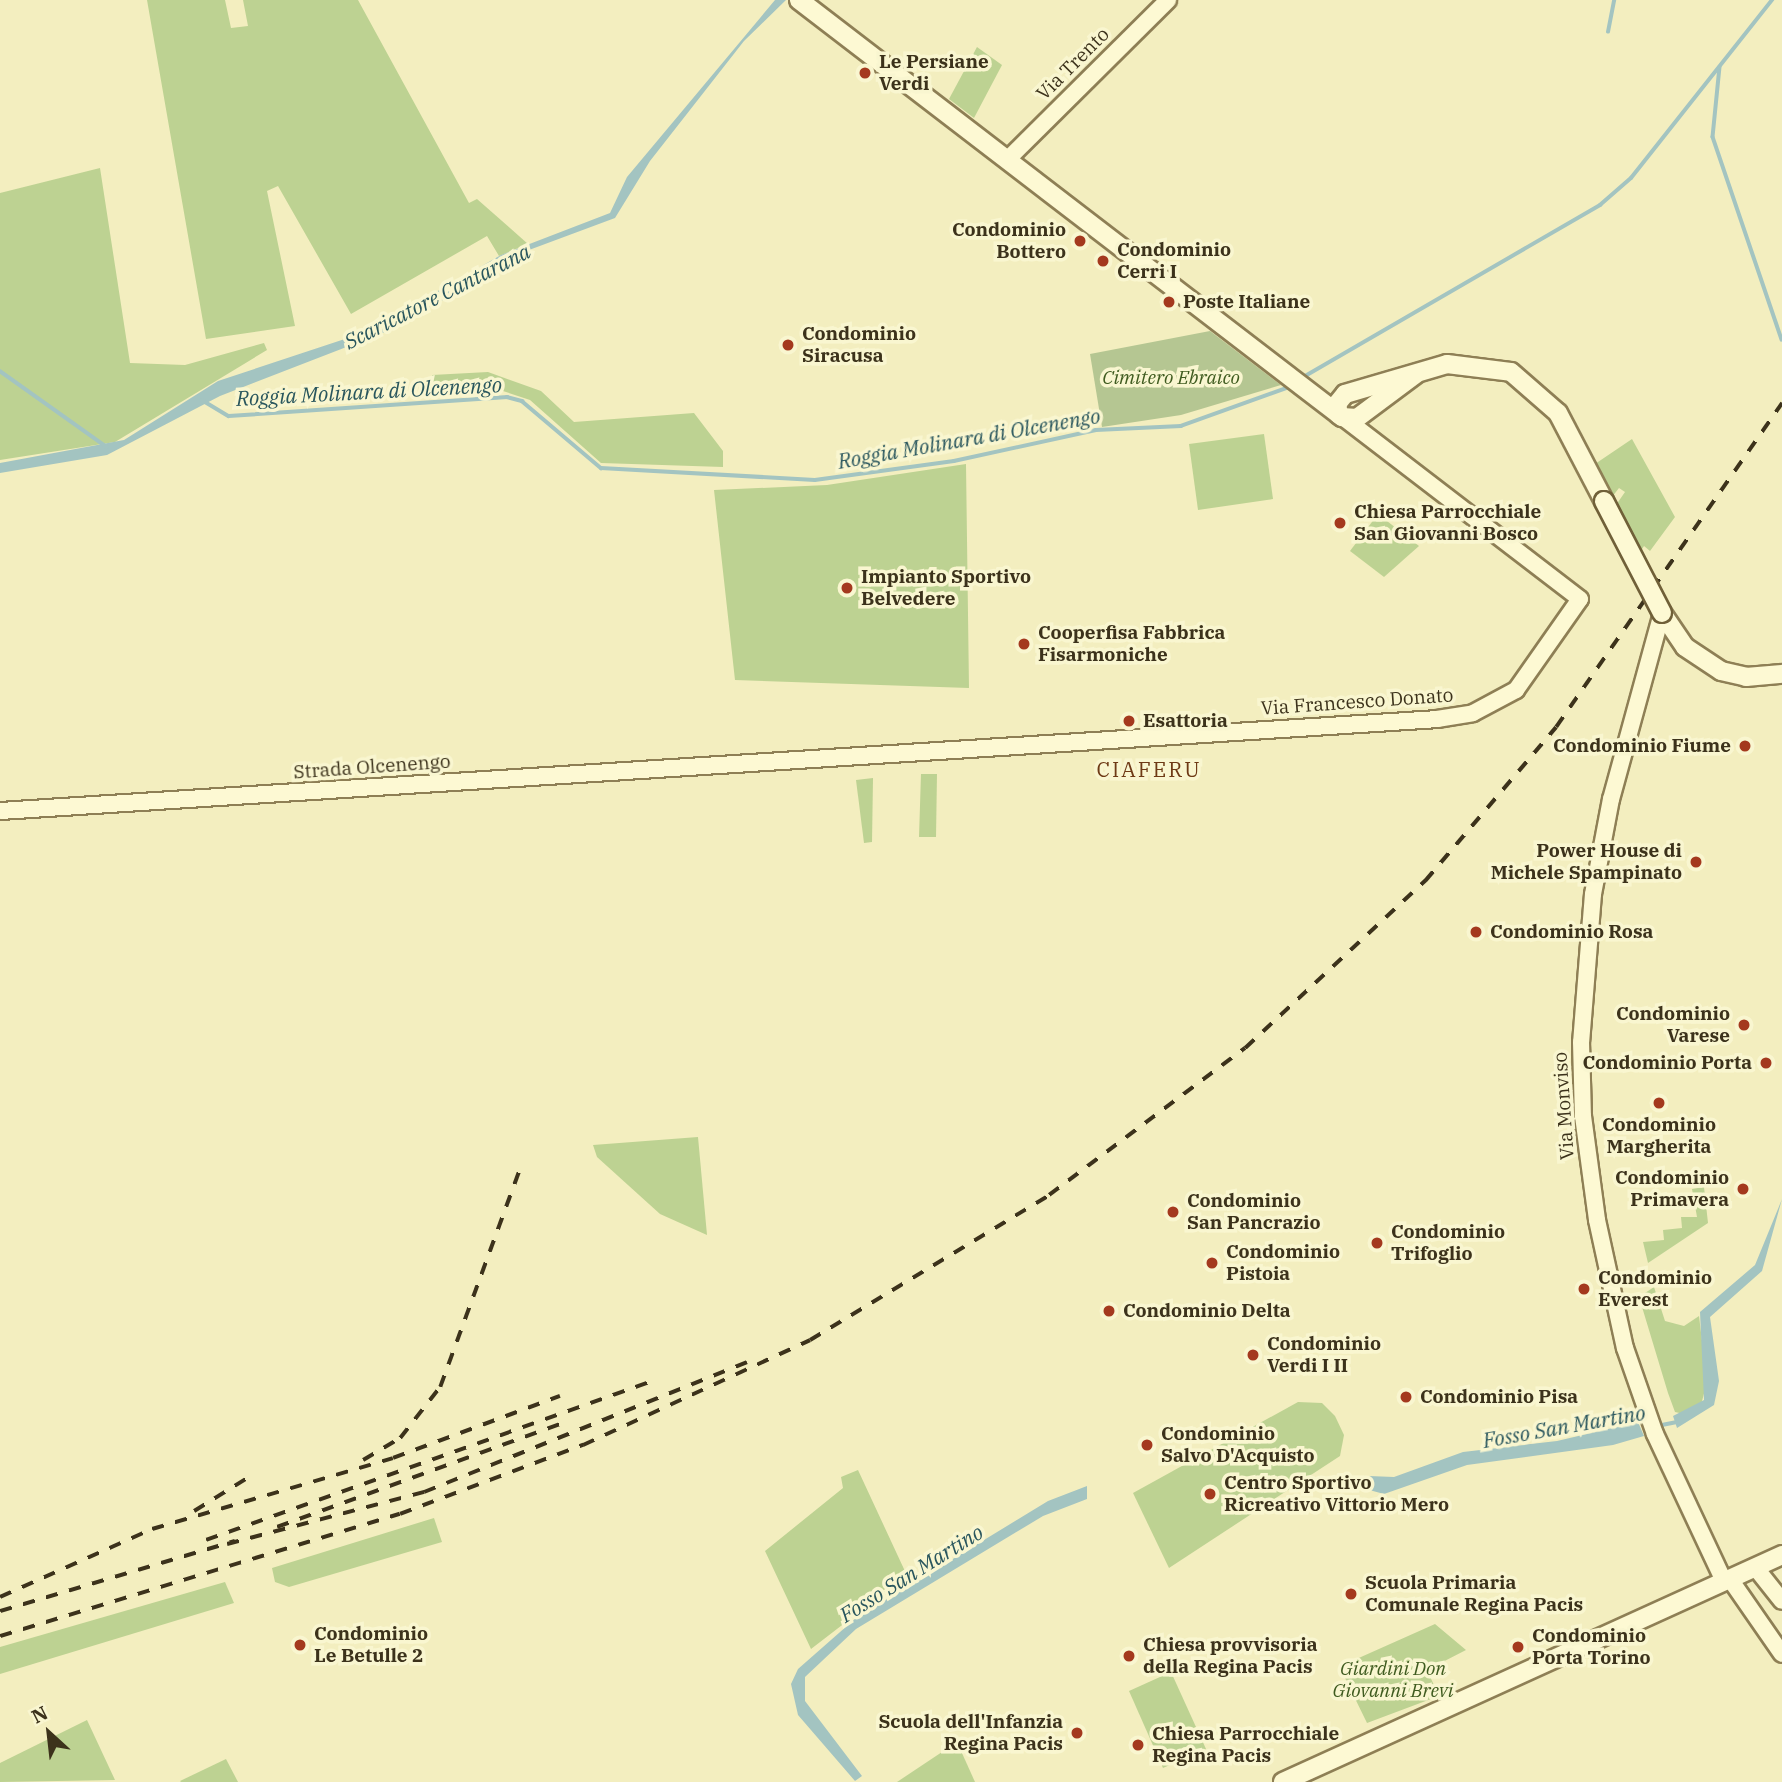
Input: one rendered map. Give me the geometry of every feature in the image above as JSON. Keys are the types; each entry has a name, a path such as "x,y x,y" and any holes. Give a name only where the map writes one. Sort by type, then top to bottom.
{"main road":[{"path":"799,0 1300,380 1342,417"},
{"path":"1342,417 1337,404 1349,394 1416,374 1468,363 1511,372 1546,398 1579,451 1662,612 1685,647 1721,671 1746,677 1782,674"},
{"path":"1342,417 1363,411 1416,374"},
{"path":"1300,380 1349,394 1363,411"},
{"path":"1283,1782 1782,1555"}],"street":[{"name":"Via Trento","path":"1009,158 1168,0"},
{"path":"1363,411 1377,443"},
{"path":"1342,417 1377,443"},
{"name":"Via Francesco Donato","path":"747,763 1464,715 1516,690 1580,599 1377,443"},
{"name":"Via Monviso","path":"1662,612 1632,715 1593,894 1582,1079 1597,1220 1625,1348 1652,1427 1727,1580 1782,1654"},
{"name":"Strada Olcenengo","path":"0,811 747,763"},
{"path":"1755,1567 1782,1601"}],"green space":[{"path":"147,0 225,0 231,28 248,26 243,0 358,0 469,203 477,199 528,244 499,256 487,236 351,314 278,186 267,191 295,326 206,339"},
{"path":"977,47 1002,65 974,118 949,99"},
{"path":"100,168 130,363 185,365 264,343 267,350 115,442 0,460 0,193"},
{"name":"Cimitero Ebraico","path":"1210,331 1281,385 1181,415 1102,427 1090,354"},
{"path":"488,372 541,391 574,422 694,413 723,451 723,467 601,463 530,400 503,391 432,396 432,375"},
{"path":"1264,434 1273,499 1198,510 1189,444"},
{"path":"1632,439 1675,517 1650,551 1644,546 1640,552 1616,505 1625,492 1619,488 1612,497 1595,464"},
{"name":"Impianto Sportivo Belvedere","path":"966,464 969,688 735,680 714,490 827,485"},
{"path":"1378,514 1419,546 1384,577 1350,551"},
{"path":"921,774 937,774 936,837 919,837"},
{"path":"873,778 872,842 864,843 856,780"},
{"path":"698,1137 707,1235 660,1214 597,1157 593,1145"},
{"path":"1704,1187 1708,1223 1648,1263 1643,1242 1664,1240 1663,1230 1682,1228 1681,1217 1697,1217 1692,1189"},
{"path":"1654,1287 1665,1321 1684,1326 1699,1316 1707,1382 1701,1405 1684,1414 1675,1412 1639,1297"},
{"name":"Centro Sportivo Ricreativo Vittorio Mero","path":"1298,1402 1322,1403 1335,1416 1344,1435 1340,1456 1169,1568 1133,1493"},
{"path":"858,1470 910,1582 872,1602 811,1649 765,1551 843,1488 841,1477"},
{"path":"434,1518 442,1542 289,1587 275,1582 272,1568"},
{"path":"225,1582 234,1603 0,1674 0,1647"},
{"name":"Giardini Don Giovanni Brevi","path":"1435,1624 1466,1650 1427,1670 1439,1696 1367,1723 1345,1678 1357,1673 1352,1661"},
{"path":"1171,1672 1206,1749 1163,1768 1129,1691"},
{"path":"87,1720 115,1780 0,1782 0,1763"},
{"path":"957,1742 975,1782 897,1782"},
{"path":"226,1759 238,1782 180,1781"}],"water":[{"name":"Scaricatore Cantarana","path":"775,0 786,0 744,41 650,161 615,218 529,250 393,329 220,396 107,455 0,473 0,463 124,440 218,381 366,332 501,255 610,213 627,177"},
{"path":"1782,1199 1762,1271 1710,1317 1719,1381 1714,1405 1677,1428 1673,1416 1704,1400 1700,1312 1755,1265"},
{"path":"1638,1422 1644,1436 1613,1445 1467,1465 1384,1494 1362,1488 1369,1476 1394,1477 1463,1452 1557,1441"},
{"path":"1087,1486 1087,1499 1043,1516 856,1629 805,1677 805,1701 862,1776 855,1781 798,1715 791,1684 798,1669 856,1618 1048,1501"}],"waterway":[{"path":"1608,32 1614,0"},
{"name":"Roggia Molinara di Olcenengo","path":"1300,379 1600,205 1631,178 1772,0"},
{"name":"Fosso San Martino","path":"1720,67 1713,137 1782,340"},
{"name":"Roggia Molinara di Olcenengo","path":"0,371 107,447"},
{"name":"Roggia Molinara di Olcenengo","path":"202,400 229,416 507,397 522,401 601,468 815,480 954,461 1096,430 1181,426 1292,386"},
{"name":"Fosso San Martino","path":"1657,1426 1677,1422"}],"railway":[{"path":"0,1636 400,1514 583,1445 810,1340 1049,1195 1245,1048 1425,881 1556,727 1782,403"},
{"path":"363,1460 400,1438 440,1387 519,1171"},
{"path":"227,1544 424,1492 747,1362"},
{"path":"206,1540 650,1382"},
{"path":"0,1597 152,1529 393,1458 560,1396"},
{"path":"277,1527 569,1421"},
{"path":"194,1511 252,1475"},
{"path":"0,1611 235,1541"}],"place":[{"name":"Le Persiane Verdi","path":"865,73"},
{"name":"Condominio Bottero","path":"1080,241"},
{"name":"Condominio Cerri I","path":"1103,261"},
{"name":"Poste Italiane","path":"1169,302"},
{"name":"Condominio Siracusa","path":"788,345"},
{"name":"Chiesa Parrocchiale San Giovanni Bosco","path":"1340,523"},
{"name":"Impianto Sportivo Belvedere","path":"847,588"},
{"name":"Cooperfisa Fabbrica Fisarmoniche","path":"1024,644"},
{"name":"Esattoria","path":"1129,721"},
{"name":"Condominio Fiume","path":"1745,746"},
{"name":"Power House di Michele Spampinato","path":"1696,862"},
{"name":"Condominio Rosa","path":"1476,932"},
{"name":"Condominio Varese","path":"1744,1025"},
{"name":"Condominio Porta","path":"1766,1063"},
{"name":"Condominio Margherita","path":"1659,1103"},
{"name":"Condominio Primavera","path":"1743,1189"},
{"name":"Condominio San Pancrazio","path":"1173,1212"},
{"name":"Condominio Trifoglio","path":"1377,1243"},
{"name":"Condominio Pistoia","path":"1212,1263"},
{"name":"Condominio Everest","path":"1584,1289"},
{"name":"Condominio Delta","path":"1109,1311"},
{"name":"Condominio Verdi I II","path":"1253,1355"},
{"name":"Condominio Pisa","path":"1406,1397"},
{"name":"Condominio Salvo D'Acquisto","path":"1147,1445"},
{"name":"Centro Sportivo Ricreativo Vittorio Mero","path":"1210,1494"},
{"name":"Scuola Primaria Comunale Regina Pacis","path":"1351,1594"},
{"name":"Condominio Le Betulle 2","path":"300,1645"},
{"name":"Condominio Porta Torino","path":"1518,1647"},
{"name":"Chiesa provvisoria della Regina Pacis","path":"1129,1656"},
{"name":"Scuola dell'Infanzia Regina Pacis","path":"1077,1733"},
{"name":"Chiesa Parrocchiale Regina Pacis","path":"1138,1745"}],"district":[{"name":"CIAFERU","path":"1149,769"}]}
